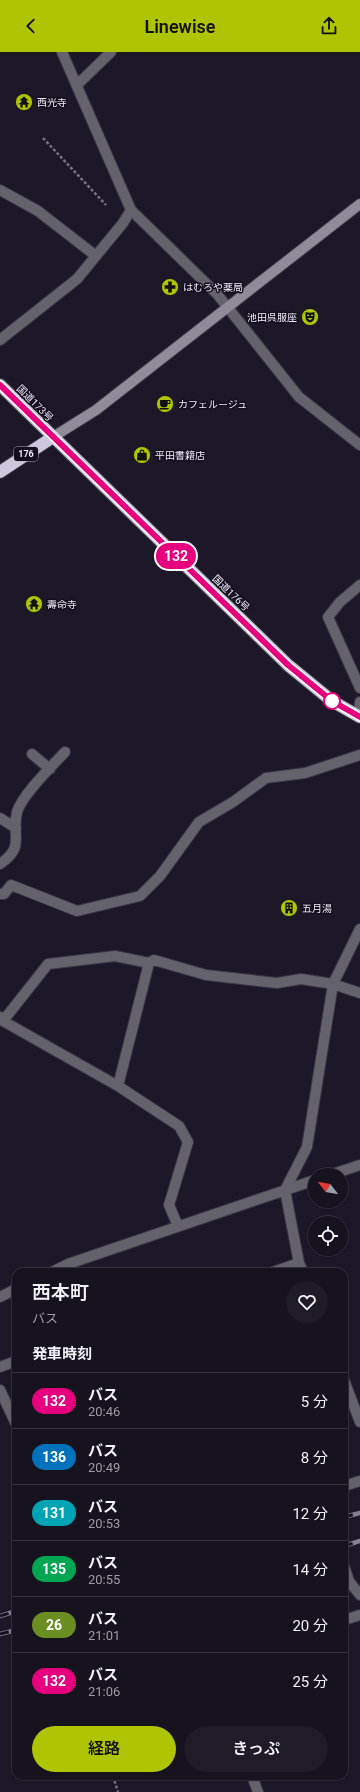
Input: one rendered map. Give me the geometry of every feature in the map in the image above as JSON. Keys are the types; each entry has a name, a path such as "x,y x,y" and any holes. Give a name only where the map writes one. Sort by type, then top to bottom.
{"highway":[{"name":"国道173号","path":"0,385 53,437"},
{"name":"176","path":"0,472 53,437"},
{"name":"国道176号","path":"53,437 88,469 288,665 332,701 360,717"}],"street":[{"path":"62,52 131,210 217,294 299,397 360,445"},
{"path":"77,85 111,52"},
{"path":"0,190 38,211 96,256"},
{"path":"53,437 96,410 360,204"},
{"path":"0,340 77,279 131,210"},
{"path":"360,585 340,602 328,617 360,688"},
{"path":"360,702 360,717"},
{"path":"0,864 11,857 17,844 17,812 25,798 65,752"},
{"path":"32,754 50,769"},
{"path":"0,894 4,894 12,885 77,911 140,896 160,876 199,822 233,802 266,778 305,773 360,755"},
{"path":"0,818 16,828"},
{"path":"301,1267 285,1190 307,1147 333,984 360,929"},
{"path":"149,964 115,956 48,964 1,1019 118,1086 179,1126 188,1142 168,1205 178,1226"},
{"path":"118,1086 149,964 154,960 206,975 277,983 302,979 333,984 360,993"},
{"path":"348,1169 360,1165"},
{"path":"60,1268 308,1182"},
{"path":"0,1297 12,1291"},
{"path":"0,1367 12,1362"},
{"path":"0,1390 12,1416"},
{"path":"348,1390 360,1422"},
{"path":"348,1485 360,1481"},
{"path":"348,1578 360,1595"},
{"path":"348,1619 360,1615"},
{"path":"254,1780 258,1792"}],"path":[{"path":"44,138 123,222"},
{"path":"114,1780 118,1792"}],"railway":[{"path":"348,1516 360,1513"},
{"path":"348,1545 360,1541"},
{"path":"0,1616 12,1612"},
{"path":"0,1634 12,1631"}],"bus line":[{"name":"132","path":"0,385 288,665 332,701 360,717"}],"place":[{"name":"西光寺","path":"24,102"},
{"name":"はむろや薬局","path":"170,287"},
{"name":"池田呉服座","path":"310,317"},
{"name":"カフェルージュ","path":"165,404"},
{"name":"平田書籍店","path":"142,455"},
{"name":"壽命寺","path":"34,604"},
{"name":"五月湯","path":"289,908"}]}
